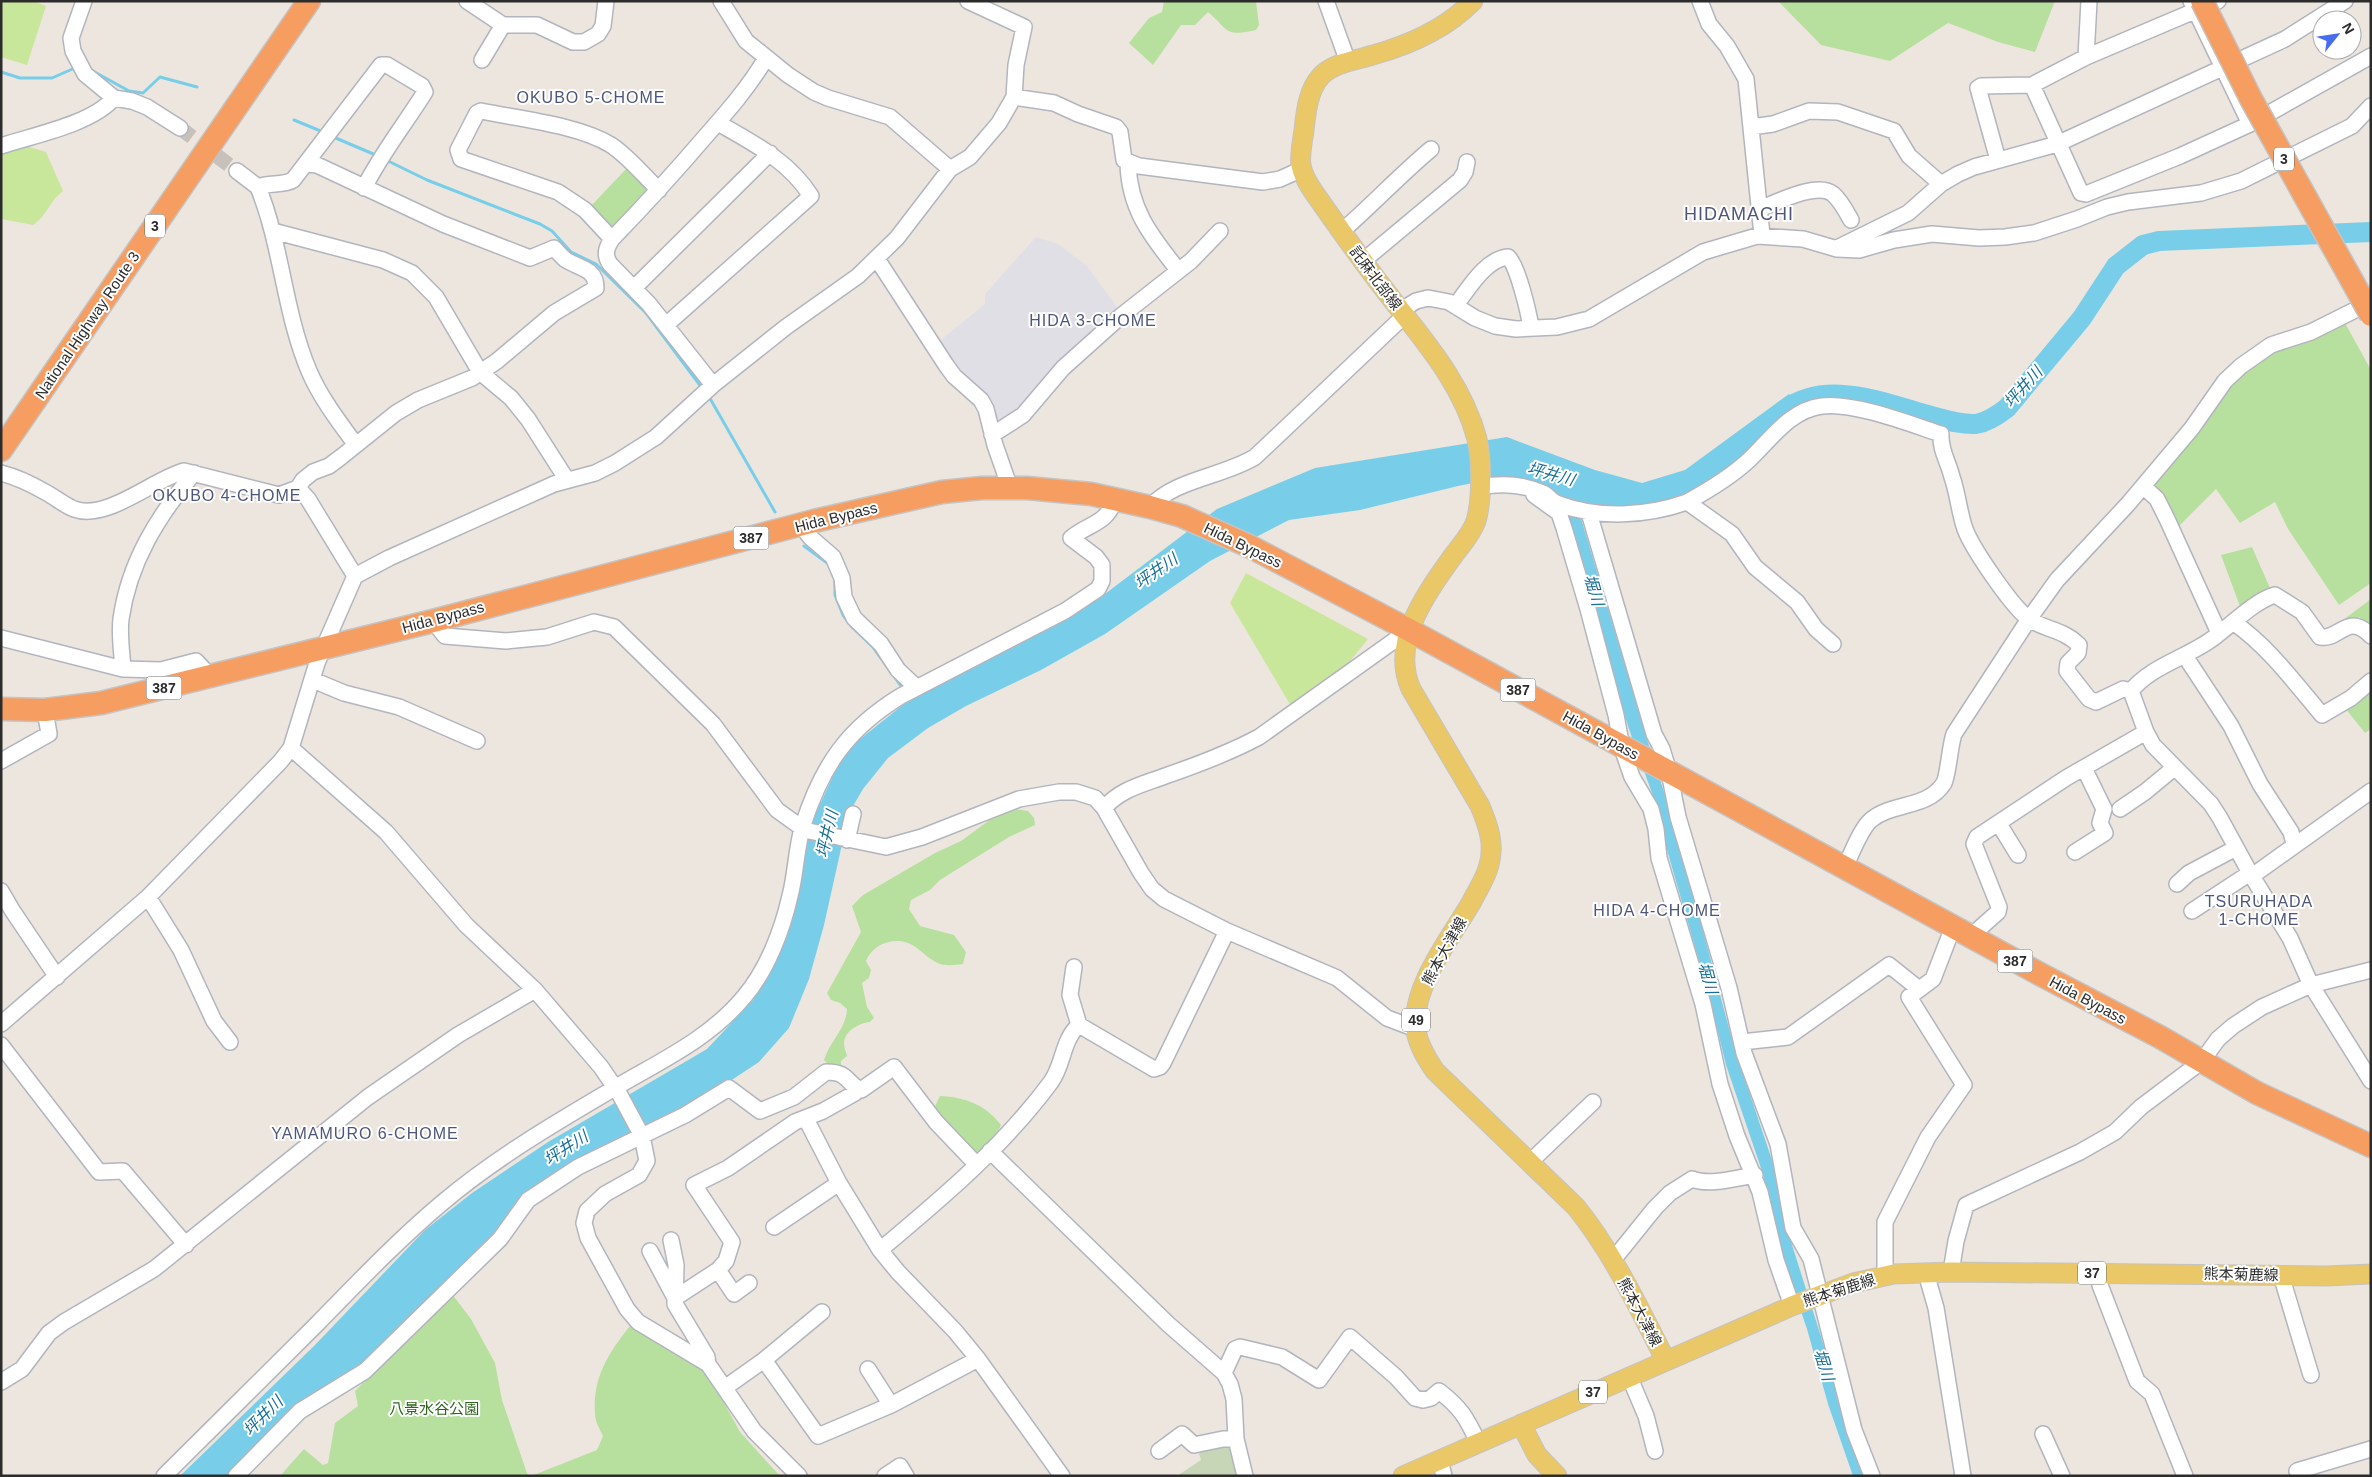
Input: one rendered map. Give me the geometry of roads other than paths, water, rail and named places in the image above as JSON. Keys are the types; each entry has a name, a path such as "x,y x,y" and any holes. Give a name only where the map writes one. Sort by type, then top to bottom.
{"highway":[{"name":"National Highway Route 3","path":"1,450 309,1"},
{"name":"3","path":"2219,1 2264,90 2371,288"},
{"name":"3","path":"2196,5 2371,315"},
{"name":"Hida Bypass","path":"1,709 45,710 101,703 433,621 801,525 942,492 1010,488 1091,494 1182,516 1244,545 1409,630 2202,1061 2257,1093 2371,1146"}],"main road":[{"path":"1300,170 1306,112 1311,95 1321,76 1348,62 1374,55 1424,35 1452,19 1473,1"},
{"name":"託麻北部線","path":"1300,170 1362,261 1446,372 1467,410 1477,440 1480,485 1476,521 1434,585 1409,630"},
{"name":"熊本大津線","path":"1409,630 1404,646 1406,678 1420,706 1480,806 1488,826 1491,844 1490,865 1478,891 1422,987 1416,1029 1427,1060 1435,1071 1576,1207 1591,1226 1613,1260 1666,1361"},
{"name":"熊本菊鹿線","path":"1403,1476 1442,1468 1478,1442 1793,1305 1853,1283 1885,1276 1951,1272 2371,1274"},
{"path":"1521,1424 1537,1455 1557,1476"}],"street":[{"path":"84,1 71,38 73,51 82,68 114,98 132,101 147,107 180,128"},
{"path":"467,1 502,25 537,26 573,42 584,42 598,34 603,26 606,1"},
{"path":"721,1 746,41 766,58 814,92 890,117 950,169"},
{"path":"1,1024 148,897 267,776 291,748 317,663 355,576 389,558 503,506 567,480 595,473 633,452 679,417 714,385 786,327 858,276 877,258 918,213 950,169 970,157 986,140 1014,97 1016,65 1024,27 968,1"},
{"path":"1326,1 1348,62"},
{"path":"1700,1 1708,24 1728,46 1746,79 1762,235"},
{"path":"2086,57 2089,1"},
{"path":"1998,160 1978,88 1981,86 2032,85 2196,5 2219,1"},
{"path":"1837,249 1908,213 1941,184 1974,167 2057,144 2285,40 2346,1"},
{"path":"2196,5 2222,70 2250,124"},
{"path":"482,60 502,25"},
{"path":"2032,85 2057,144 2081,193 2086,194 2180,156 2250,124 2371,56"},
{"path":"1,473 42,490 73,509 84,511 106,508 117,504 173,474 184,471 279,495 298,488 303,480 313,472 329,466 396,414 418,400 463,382 480,372 497,361 554,313 596,288 607,246 612,239 659,190 718,123 755,78 766,58"},
{"path":"258,187 265,184 289,183 307,164 381,65 387,65 422,86 425,92 381,158 364,188"},
{"path":"1014,97 1054,103 1078,114 1116,127 1120,132 1124,160 1139,166 1263,182 1280,179 1300,170"},
{"path":"1,146 90,117 106,107 114,98"},
{"path":"1150,507 1160,496 1169,491 1226,472 1255,457 1402,313 1416,302 1428,298 1449,302 1495,326 1557,327 1589,319 1702,252 1762,235 1803,239 1837,249 1860,250 1894,240 1932,234 2005,238 2034,233 2077,220 2107,206 2201,193 2240,181 2352,126 2371,106"},
{"path":"612,239 585,210 558,192 461,159 458,150 477,113 481,111 596,137 613,146 659,190"},
{"path":"1751,127 1773,124 1809,111 1838,112 1894,131 1909,156 1941,184"},
{"path":"666,325 811,196 801,181 770,153 718,123"},
{"path":"1342,232 1365,212 1394,180 1431,149"},
{"path":"634,288 770,153"},
{"path":"1362,261 1460,180 1465,172 1467,162"},
{"path":"1128,163 1128,175 1143,223 1178,270"},
{"path":"307,164 317,165 443,224 530,258 554,248 568,260 588,270 602,270 634,288 714,385"},
{"path":"237,171 258,187 273,231 296,331 309,372 356,445"},
{"path":"1759,209 1811,190 1824,190 1833,194 1850,220"},
{"path":"273,231 383,260 412,273 436,297 480,372 512,398 553,456 567,480"},
{"path":"992,435 1023,415 1063,368 1101,332 1191,261 1220,231"},
{"path":"1455,306 1485,270 1497,260 1508,257 1512,262 1524,295 1531,328"},
{"path":"877,258 954,376 981,400 990,422 992,435 1010,488"},
{"path":"1845,867 1868,822 1888,810 1920,802 1937,792 1945,781 1949,751 1954,734 2029,619 2057,580 2143,486 2192,428 2225,381 2241,366 2271,345 2311,332 2371,302"},
{"path":"1480,485 1501,483 1532,489 1546,494 1557,504 1586,512 1614,514 1651,511 1667,509 1687,502 1717,486 1749,460 1793,417 1822,406 1859,410 1941,434 1940,446 1952,476 1966,530 2002,589 2029,619 2058,630 2072,638 2079,645 2078,653 2068,663 2067,671 2090,699 2096,702 2123,689 2131,691"},
{"path":"123,670 121,620 129,584 149,534 169,504 194,473"},
{"path":"2143,486 2157,499 2219,633"},
{"path":"298,488 308,499 355,576"},
{"path":"1532,489 1534,495 1559,512 1593,628 1632,777 1651,809 1656,829 1659,858 1703,1004 1720,1084 1737,1136 1755,1175 1776,1260 1793,1305"},
{"path":"164,1476 442,1202 513,1151 617,1091 696,1041 722,1021 746,995 775,942 790,897 806,830 824,773 841,746 856,728 882,707 916,687 1065,611 1098,588 1102,581 1102,564 1096,557 1081,548 1071,538 1104,518 1110,512 1115,499"},
{"path":"1687,502 1732,534 1755,567 1797,602 1816,629 1833,644"},
{"path":"1586,512 1654,734 1662,748 1665,770 1729,988 1742,1042 1778,1144 1793,1228 1811,1259 1854,1430 1872,1476"},
{"path":"801,525 810,538 832,556 842,578 844,597 854,618 881,644 898,670 916,687"},
{"path":"2131,691 2145,677 2185,656 2275,595 2302,612 2320,637 2325,638 2346,626 2365,630 2371,636"},
{"path":"433,621 445,636 506,642 548,637 594,622 614,627 713,724 777,810 806,830 886,847 922,837 1019,800 1060,792 1076,792 1094,798 1104,808 1131,858 1152,889 1164,899 1227,931 1337,978 1387,1018 1416,1029"},
{"path":"2233,622 2246,631 2284,670 2322,715 2352,698 2371,681"},
{"path":"1104,808 1115,796 1136,786 1241,747 1259,737 1409,630"},
{"path":"1,638 123,670 161,670 196,661 210,676"},
{"path":"2185,656 2231,726 2260,784 2291,832 2294,844"},
{"path":"313,680 344,692 399,707 477,741"},
{"path":"2131,691 2146,732 2153,745 2210,804 2290,938 2311,985 2371,1081"},
{"path":"1,761 49,734 45,710"},
{"path":"1885,1276 1885,1222 1928,1137 1964,1085 1909,997 1933,979 1962,932 1998,912 1999,907 1974,844 1977,837 2084,768 2146,732"},
{"path":"291,748 386,832 466,925 535,990 574,1034 617,1091 640,1131 647,1161 639,1175 605,1194 586,1211 584,1223 588,1238 627,1309 638,1322 708,1364 726,1387 754,1430 799,1476"},
{"path":"2075,852 2105,833 2100,823 2104,809 2084,768"},
{"path":"2120,809 2145,792 2174,768"},
{"path":"2192,911 2251,875 2371,791"},
{"path":"844,839 853,814"},
{"path":"1999,824 2018,856"},
{"path":"2177,884 2189,873 2236,848"},
{"path":"1,891 57,977"},
{"path":"148,897 181,950 214,1021 230,1042"},
{"path":"1074,967 1070,995 1079,1025 1154,1069 1160,1067 1227,931"},
{"path":"1742,1042 1788,1037 1889,965 1919,990"},
{"path":"1951,1272 1956,1241 1966,1205 2080,1152 2115,1132 2141,1107 2202,1061 2218,1039 2233,1026 2262,1007 2311,985 2371,970"},
{"path":"1,1382 22,1369 49,1333 64,1322 154,1269 368,1096 458,1035 535,990"},
{"path":"880,1250 954,1188 990,1151 1051,1081 1066,1042 1079,1025"},
{"path":"1,1045 99,1172 123,1171 186,1245"},
{"path":"236,1476 300,1411 365,1371 500,1239 528,1200 578,1167 640,1131 685,1115 729,1088 760,1111 794,1097 826,1072 844,1075 861,1090 894,1067 936,1122 977,1165"},
{"path":"675,1298 718,1270 726,1261 732,1242 694,1185 728,1168 783,1129 855,1093 856,1087"},
{"path":"1530,1162 1593,1102"},
{"path":"806,1119 839,1183 880,1250 898,1272 955,1331 978,1359 1058,1474"},
{"path":"990,1151 1168,1324 1224,1372 1234,1399 1236,1439 1245,1476"},
{"path":"1613,1260 1654,1208 1670,1192 1692,1179 1699,1182 1755,1175"},
{"path":"774,1227 839,1183"},
{"path":"671,1240 677,1279 675,1304 707,1357 708,1364"},
{"path":"650,1251 675,1298"},
{"path":"718,1270 734,1294 749,1283"},
{"path":"1926,1273 1936,1308 1963,1476"},
{"path":"2098,1273 2100,1285 2137,1382 2152,1394 2184,1476"},
{"path":"2281,1275 2311,1376"},
{"path":"726,1387 764,1360 822,1312"},
{"path":"1224,1372 1235,1349 1240,1347 1282,1357 1319,1380 1350,1337 1396,1377 1415,1398 1423,1400 1431,1398 1439,1391 1455,1404 1463,1413 1478,1442"},
{"path":"764,1360 818,1436 892,1405 978,1359"},
{"path":"868,1369 892,1405"},
{"path":"1629,1376 1646,1416 1655,1451"},
{"path":"1159,1451 1182,1434 1194,1445 1223,1439 1236,1439"},
{"path":"2043,1434 2062,1476"},
{"path":"2299,1476 2297,1472 2371,1449"},
{"path":"885,1476 900,1466 906,1476"}],"water":[{"name":"堀川","path":"1789,394 1802,406 1746,458 1699,491 1657,505 1580,515 1645,733 1675,826 1734,1047 1777,1175 1782,1213 1865,1476 1853,1476 1828,1404 1807,1329 1781,1253 1763,1174 1726,1065 1710,999 1665,843 1658,810 1629,729 1557,499 1498,478 1360,510 1289,520 1210,561 1105,634 1041,670 966,706 928,728 888,758 863,789 849,813 824,925 809,979 789,1028 759,1062 709,1095 620,1141 509,1222 357,1372 231,1476 180,1476 315,1345 425,1230 472,1193 548,1142 707,1049 753,1000 784,939 806,835 844,752 904,704 1101,597 1217,509 1315,468 1507,437 1595,470 1642,483 1685,470"}],"waterway":[{"path":"1,72 20,78 52,78 77,67"},
{"path":"91,70 129,91 143,93 160,77 197,87"},
{"path":"294,120 323,132"},
{"path":"331,136 378,156"},
{"path":"386,160 427,180 540,224 552,231 571,252 596,264 646,313 702,388"},
{"name":"坪井川","path":"1776,417 1793,404 1811,397 1831,395 1871,399 1959,423 1980,423 1993,418 2007,408 2082,318 2116,266 2143,245 2159,241 2371,232"},
{"path":"708,395 775,512"},
{"path":"804,546 830,565"},
{"path":"835,580 835,595 843,615 852,627 873,647 904,690"}],"tunnel":[{"path":"180,128 237,171"}],"district":[{"name":"OKUBO 5-CHOME","path":"591,97"},
{"name":"HIDAMACHI","path":"1739,214"},
{"name":"HIDA 3-CHOME","path":"1093,320"},
{"name":"OKUBO 4-CHOME","path":"227,495"},
{"name":"HIDA 4-CHOME","path":"1657,910"},
{"name":"TSURUHADA 1-CHOME","path":"2259,910"},
{"name":"YAMAMURO 6-CHOME","path":"365,1133"}],"park label":[{"name":"八景水谷公園","path":"434,1408"}]}
